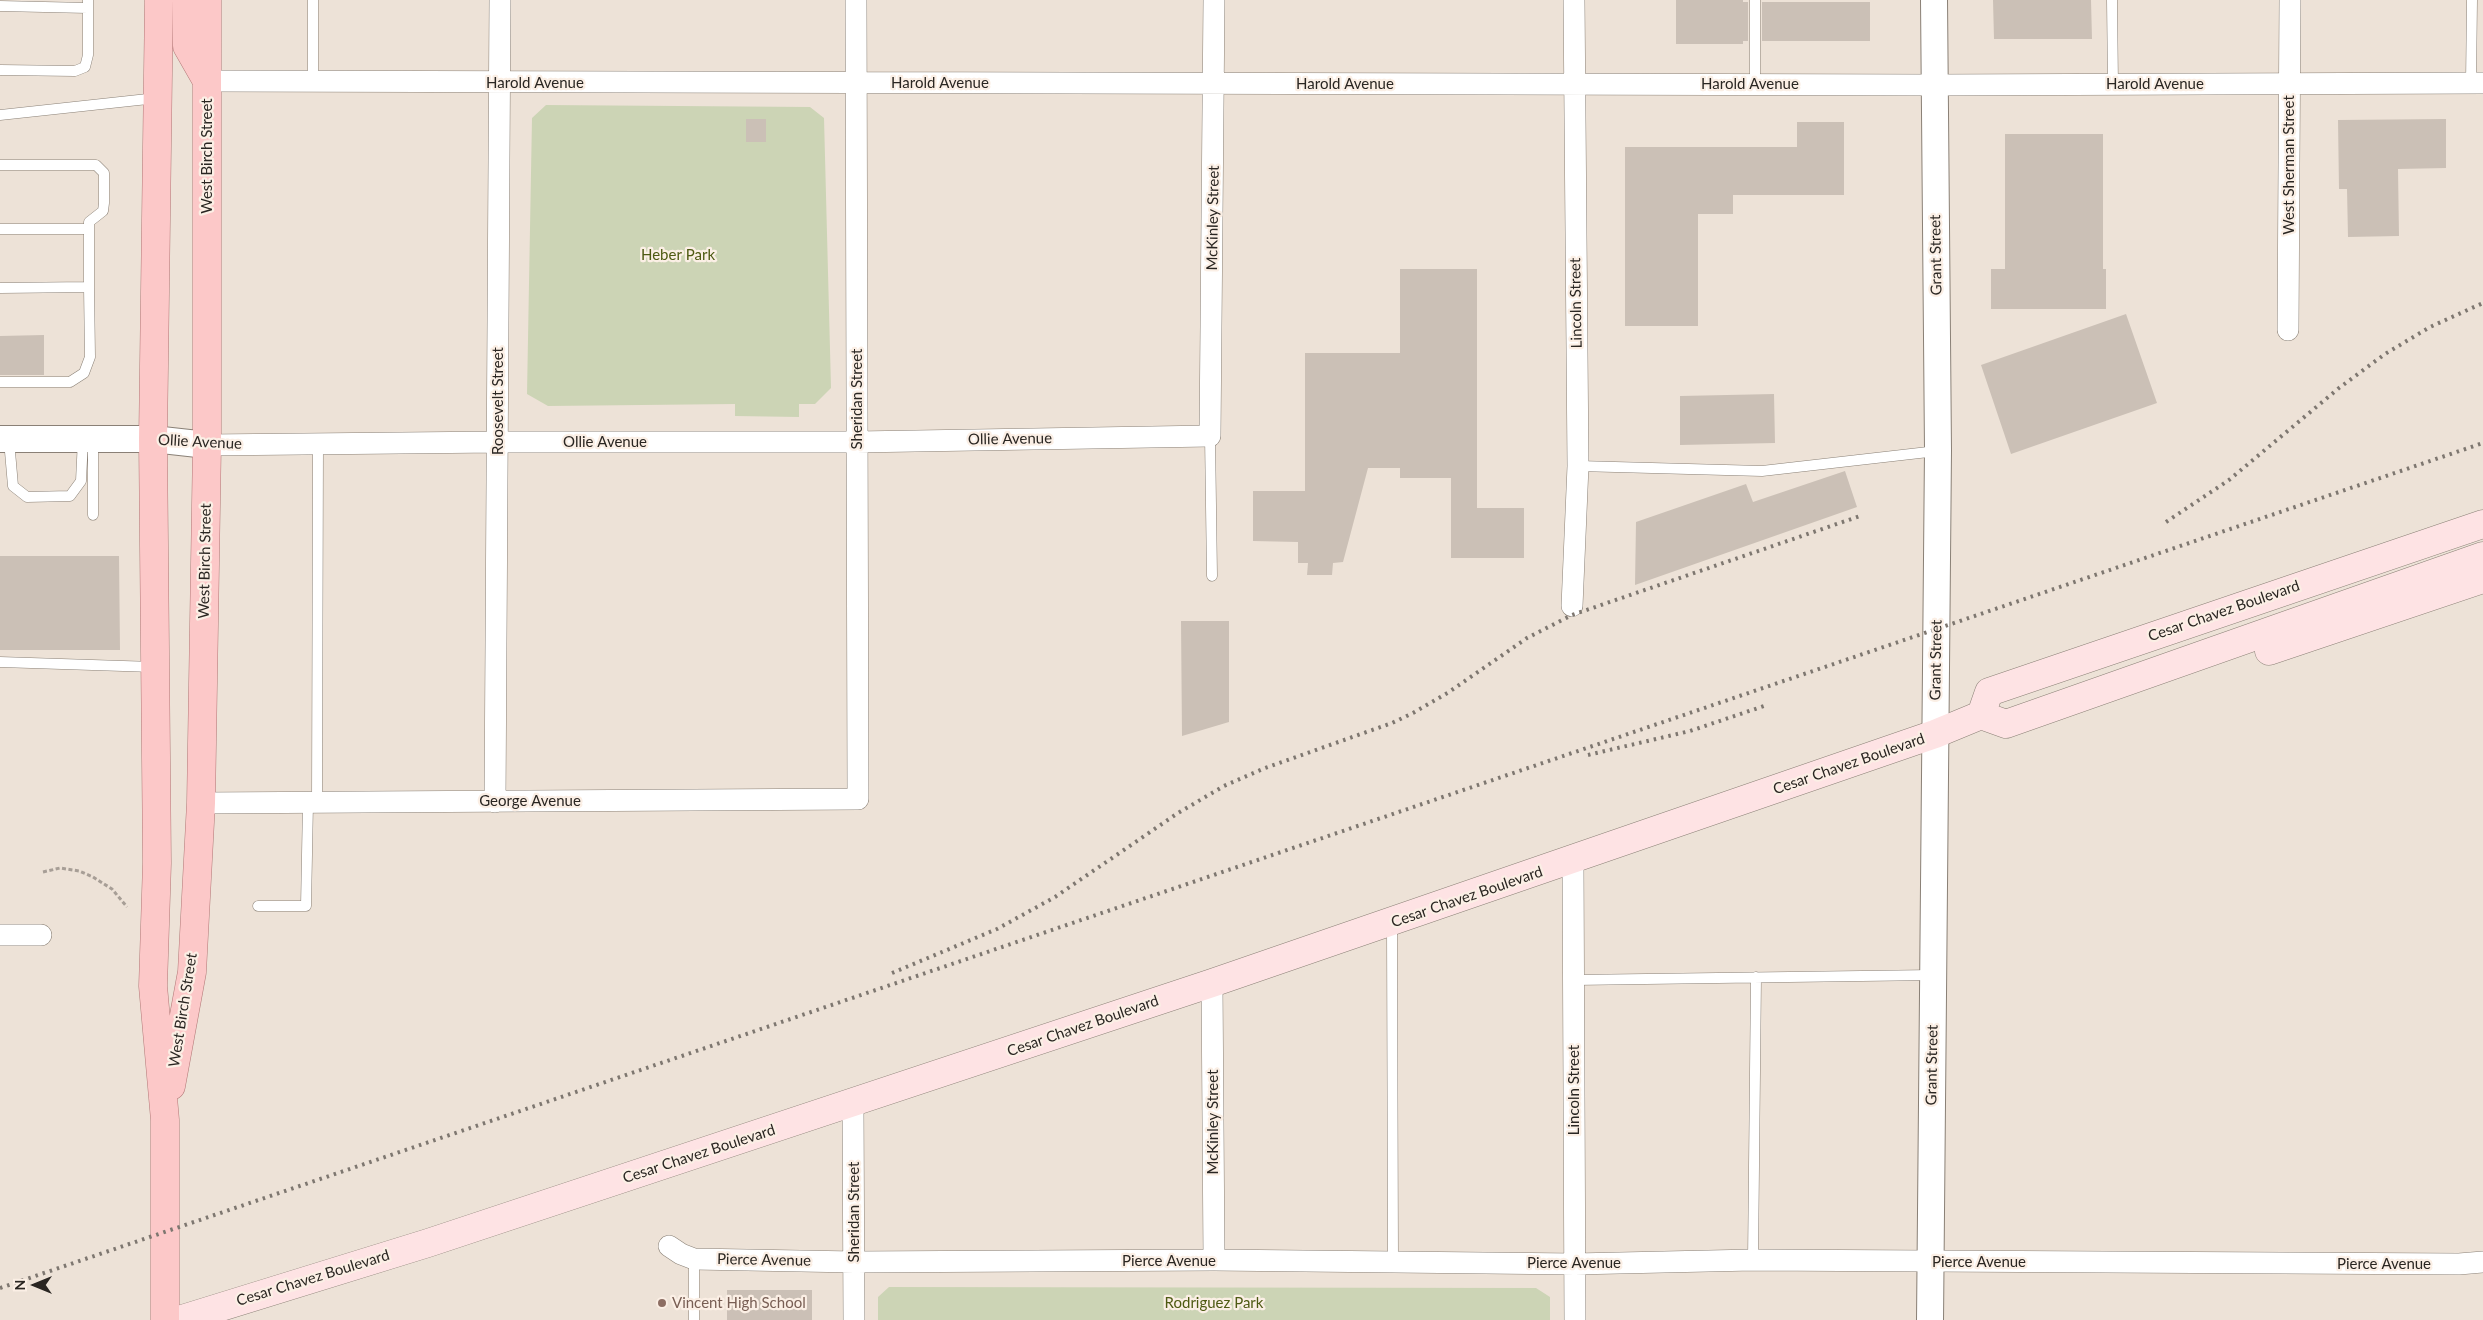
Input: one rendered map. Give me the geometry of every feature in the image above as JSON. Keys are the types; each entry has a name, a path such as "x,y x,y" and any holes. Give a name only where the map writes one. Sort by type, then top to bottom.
{"main road":[{"name":"West Birch Street","path":"159,0 153,439 157,864 153,986 165,1120 165,1320"},
{"path":"187,0 187,46 207,81"},
{"name":"West Birch Street","path":"165,1120 192,972 201,804 207,445 207,0"},
{"name":"Cesar Chavez Boulevard","path":"179,1320 428,1243 853,1104 1573,860 1935,734 1981,715 1989,692 2483,524"},
{"path":"1981,715 2006,724 2483,556"},
{"path":"2167,667 2202,674 2483,579"}],"street":[{"name":"Roosevelt Street","path":"495,802 500,0"},
{"name":"Sheridan Street","path":"856,0 858,798"},
{"name":"McKinley Street","path":"1210,436 1214,0"},
{"name":"Lincoln Street","path":"1572,606 1578,466 1574,0"},
{"name":"Grant Street","path":"1930,1320 1938,450 1934,0"},
{"name":"West Sherman Street","path":"2288,330 2290,0"},
{"name":"Harold Avenue","path":"207,81 1934,85 2477,83"},
{"name":"Ollie Avenue","path":"4,439 153,439 207,445 498,442 857,442 1210,436"},
{"name":"George Avenue","path":"201,804 858,798"},
{"name":"Lincoln Street","path":"1573,860 1575,1320"},
{"path":"0,935 41,935"},
{"name":"McKinley Street","path":"1212,983 1214,1260"},
{"name":"Sheridan Street","path":"853,1104 854,1320"},
{"name":"Pierce Avenue","path":"669,1246 680,1254 694,1259 854,1262 1214,1260 1575,1264 1753,1260 2459,1264 2483,1262"}],"lane":[{"path":"313,0 313,82"},
{"path":"1755,0 1755,84"},
{"path":"2112,0 2113,84"},
{"path":"2472,0 2477,83"},
{"path":"0,6 88,4 88,54 85,67 76,71 0,70"},
{"path":"0,115 158,98"},
{"path":"0,165 96,165 104,173 103,211 92,218 89,229 90,357 84,373 70,382 0,382"},
{"path":"0,229 89,229"},
{"path":"0,288 89,287"},
{"path":"1210,436 1212,576"},
{"path":"4,439 13,486 27,497 70,496 81,481 88,439"},
{"path":"88,439 93,515"},
{"path":"258,906 306,906 313,803 318,444"},
{"path":"1578,466 1762,471 1938,450"},
{"path":"0,662 155,667"},
{"path":"1392,922 1393,1262"},
{"path":"1574,980 1933,975"},
{"path":"1753,1260 1756,977"},
{"path":"694,1259 694,1320"}],"path":[{"path":"43,872 60,868 79,871 93,876 112,889 128,907"}],"green space":[{"name":"Heber Park","path":"546,105 810,107 824,118 831,388 815,404 799,404 799,417 735,416 735,404 548,406 527,394 532,118"},
{"name":"Rodriguez Park","path":"889,1287 1536,1288 1550,1297 1550,1320 878,1320 878,1297"}],"building":[{"path":"1676,0 1743,0 1743,2 1748,2 1748,41 1743,41 1743,44 1676,44"},
{"path":"1993,0 2091,0 2092,39 1994,39"},
{"path":"1762,2 1870,2 1870,41 1762,41"},
{"path":"746,119 766,119 766,142 746,142"},
{"path":"2446,119 2446,168 2398,169 2399,236 2348,237 2347,189 2339,189 2338,120"},
{"path":"1797,122 1844,122 1844,195 1733,195 1733,214 1698,214 1698,326 1625,326 1625,147 1797,147"},
{"path":"2005,134 2103,134 2103,269 2106,269 2106,309 1991,309 1991,269 2005,269"},
{"path":"1400,269 1477,269 1477,508 1524,508 1524,558 1451,558 1451,478 1400,478 1400,468 1368,468 1343,562 1333,563 1332,575 1307,575 1308,563 1298,563 1298,542 1253,541 1253,491 1305,491 1305,353 1400,353"},
{"path":"2126,314 2157,403 2011,454 1981,365"},
{"path":"44,335 44,375 0,375 0,336"},
{"path":"1774,394 1775,443 1680,445 1680,396"},
{"path":"1845,471 1857,507 1635,585 1636,522 1746,484 1753,502"},
{"path":"0,556 119,556 120,650 0,650"},
{"path":"1181,621 1229,621 1229,722 1182,736"},
{"path":"727,1290 812,1290 812,1320 727,1320"}],"railway":[{"path":"2166,522 2229,480 2339,388 2385,354 2430,327 2483,303"},
{"path":"0,1288 2483,443"},
{"path":"892,973 997,929 1055,897 1178,813 1224,786 1265,768 1392,723 1413,713 1449,692 1527,638 1572,615 1863,515"},
{"path":"1588,755 1690,731 1764,706"}],"place":[{"name":"Vincent High School","path":"662,1303"}]}
